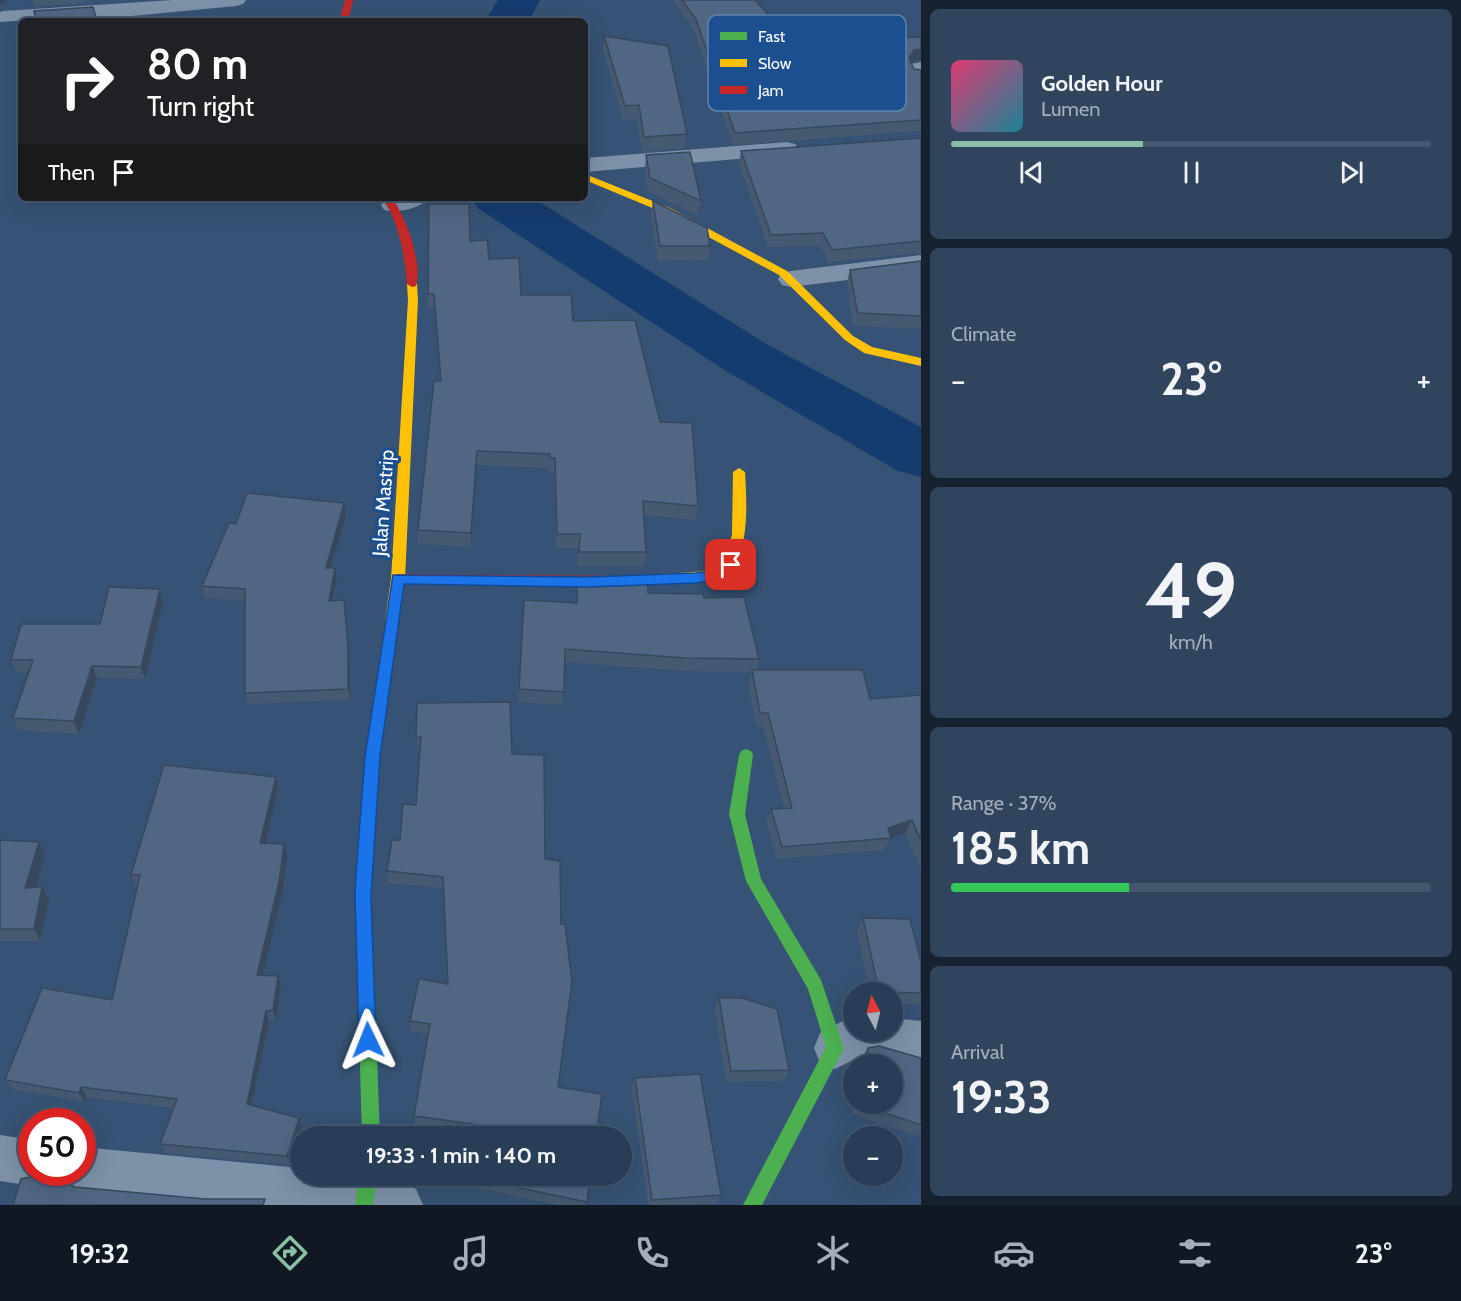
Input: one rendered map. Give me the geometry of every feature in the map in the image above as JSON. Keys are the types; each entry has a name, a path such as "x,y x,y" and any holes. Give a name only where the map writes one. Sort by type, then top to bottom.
{"street":[{"path":"3,17 86,10 132,10 236,0"},
{"path":"345,18 349,0"},
{"path":"921,68 919,69 921,75"},
{"path":"588,165 813,147"},
{"path":"588,178 666,210 791,279 849,338 868,350 921,362"},
{"name":"Jalan Mastrip","path":"371,1126 363,896 372,757 398,579 412,300 410,252 399,201"},
{"path":"791,279 921,263"},
{"path":"398,579 589,582 719,575 731,565 740,515 739,472"},
{"path":"746,755 736,814 754,881 815,986 835,1048"},
{"path":"752,1205 835,1048 856,1035 872,1033 895,1040 921,1042"},
{"path":"0,1158 18,1161"},
{"path":"96,1171 374,1196"}],"building":[{"path":"682,0 755,0 768,15 708,15 708,54 696,19"},
{"path":"93,7 96,18 35,18 34,11"},
{"path":"604,36 668,46 687,134 644,137 639,105 625,106"},
{"path":"921,37 921,49 914,50 909,58 914,69 921,70 921,120 735,133 727,111 906,111 906,38"},
{"path":"921,138 921,241 832,250 823,233 771,235 741,151"},
{"path":"690,152 701,201 650,178 646,155"},
{"path":"653,201 707,228 710,246 660,246"},
{"path":"429,204 469,204 470,241 487,240 489,259 519,258 521,295 571,295 573,321 635,320 660,422 692,423 698,506 643,501 646,552 579,552 580,534 557,534 555,458 550,458 550,454 477,451 471,533 418,530 434,381 441,381 434,294 428,294"},
{"path":"921,261 921,316 859,313 857,311 850,270"},
{"path":"247,493 344,503 326,568 335,568 329,601 344,600 348,647 348,689 245,693 245,589 202,586 229,523 236,524"},
{"path":"647,581 648,593 703,594 704,598 744,597 759,659 685,658 565,649 564,692 519,689 524,600 577,603 577,583"},
{"path":"109,587 160,589 141,667 92,666 74,721 13,718 33,660 11,660 21,624 100,624"},
{"path":"752,670 863,670 870,699 921,695 921,841 912,820 888,828 891,838 782,847 771,809 792,808 768,713 760,713"},
{"path":"510,702 512,754 544,755 545,859 560,861 561,924 565,924 572,982 558,1087 602,1094 598,1126 472,1126 472,1124 414,1116 430,1024 410,1021 419,979 448,984 443,877 387,871 392,840 400,840 403,804 416,805 421,737 416,737 417,703"},
{"path":"164,765 276,777 260,843 284,844 279,882 257,975 278,976 273,1010 266,1011 247,1104 299,1118 296,1126 290,1126 290,1146 287,1156 160,1144 177,1099 81,1087 79,1093 5,1080 42,988 112,1000 140,875 131,875"},
{"path":"0,840 39,842 25,888 42,887 34,929 0,929"},
{"path":"863,918 910,919 921,962 921,993 903,993 903,982 877,982"},
{"path":"719,998 742,998 777,1009 789,1070 731,1071"},
{"path":"879,1046 921,1058 921,1125 889,1114 903,1114 903,1054 867,1054 868,1048"},
{"path":"700,1074 721,1195 652,1200 635,1078"},
{"path":"19,1186 73,1186 205,1199 265,1199 263,1205 13,1205"},
{"path":"510,1186 589,1186 587,1202"}],"waterway":[{"path":"509,18 519,0"},
{"path":"502,201 747,358 921,455"}],"traffic: fast":[{"path":"746,755 737,814 754,881 815,986 835,1048 752,1205"},
{"path":"365,858 363,896 371,1126"},
{"path":"364,1205 367,1186"}],"traffic: slow":[{"path":"588,178 666,210 783,273 849,338 868,350 921,362"},
{"path":"392,621 398,579 412,284"},
{"path":"630,581 709,576 727,570 739,535 739,472"}],"traffic: jam":[{"path":"345,18 349,0"},
{"path":"389,201 403,227 412,284"},
{"path":"398,579 630,581"},
{"path":"365,858 372,757 392,621"}],"route":[{"path":"368,1040 364,873 372,757 398,579 589,582 696,578 719,575 731,565"}]}
